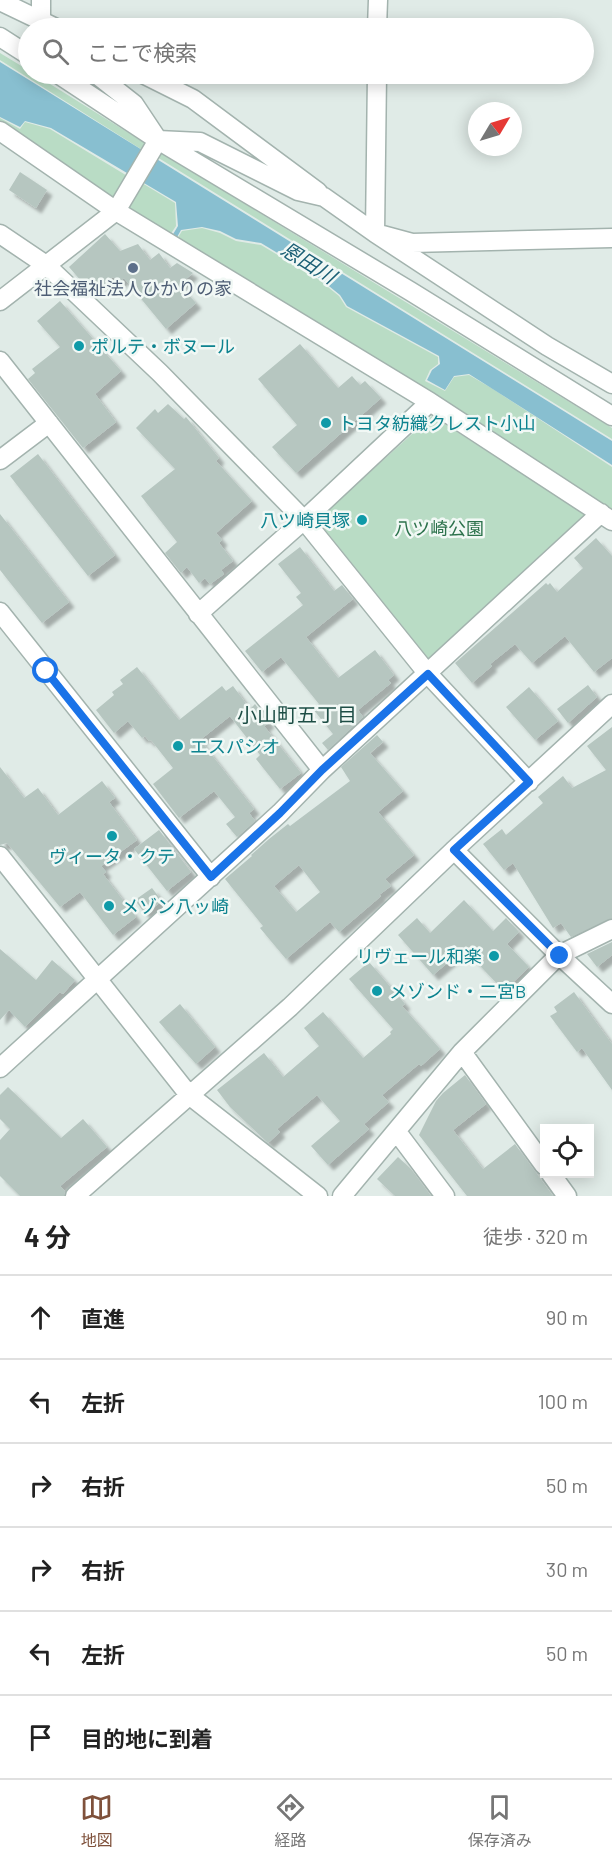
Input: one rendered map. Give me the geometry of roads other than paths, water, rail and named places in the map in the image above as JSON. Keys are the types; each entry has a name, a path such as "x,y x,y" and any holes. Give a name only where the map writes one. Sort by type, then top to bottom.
{"street":[{"path":"41,0 45,18"},
{"path":"377,18 378,0"},
{"path":"0,1 32,18"},
{"path":"0,37 18,49"},
{"path":"73,84 158,141 410,291 612,416"},
{"path":"109,84 134,104 158,141"},
{"path":"163,84 193,99 375,233 547,346 612,384"},
{"path":"375,233 377,84"},
{"path":"0,131 116,211 430,402 607,517 322,770 280,813 211,877 0,1068"},
{"path":"158,141 200,142 298,191 324,197"},
{"path":"0,301 116,211 158,141"},
{"path":"375,233 412,243 612,238"},
{"path":"0,234 46,265 160,373 304,520 428,674 529,782"},
{"path":"0,361 322,770"},
{"path":"198,614 304,520 430,402"},
{"path":"0,460 49,423"},
{"path":"0,612 211,877"},
{"path":"75,1196 290,1006 454,850 611,708"},
{"path":"454,850 560,956 612,1004"},
{"path":"0,856 189,1095 318,1196"},
{"path":"342,1196 462,1052 560,956 612,929"},
{"path":"462,1052 540,1159"},
{"path":"397,1132 446,1196"},
{"path":"554,1178 567,1196"}],"water":[{"name":"恩田川","path":"0,62 18,73 18,84 36,84 612,441 612,465 469,374 454,376 445,390 427,380 432,370 440,364 439,356 347,306 340,295 319,278 261,243 236,239 220,231 202,227 181,230 176,239 172,236 178,226 176,202 51,128 25,121 20,127 0,117"}],"place":[{"name":"社会福祉法人ひかりの家","path":"133,268"},
{"name":"ポルテ・ボヌール","path":"79,346"},
{"name":"トヨタ紡織クレスト小山","path":"326,423"},
{"name":"八ツ崎貝塚","path":"362,520"},
{"name":"エスパシオ","path":"178,746"},
{"name":"ヴィータ・クテ","path":"112,836"},
{"name":"メゾン八ッ崎","path":"109,906"},
{"name":"リヴェール和楽","path":"494,956"},
{"name":"メゾンド・二宮B","path":"377,991"}],"district":[{"name":"小山町五丁目","path":"297,714"}],"park label":[{"name":"八ツ崎公園","path":"439,528"}]}
